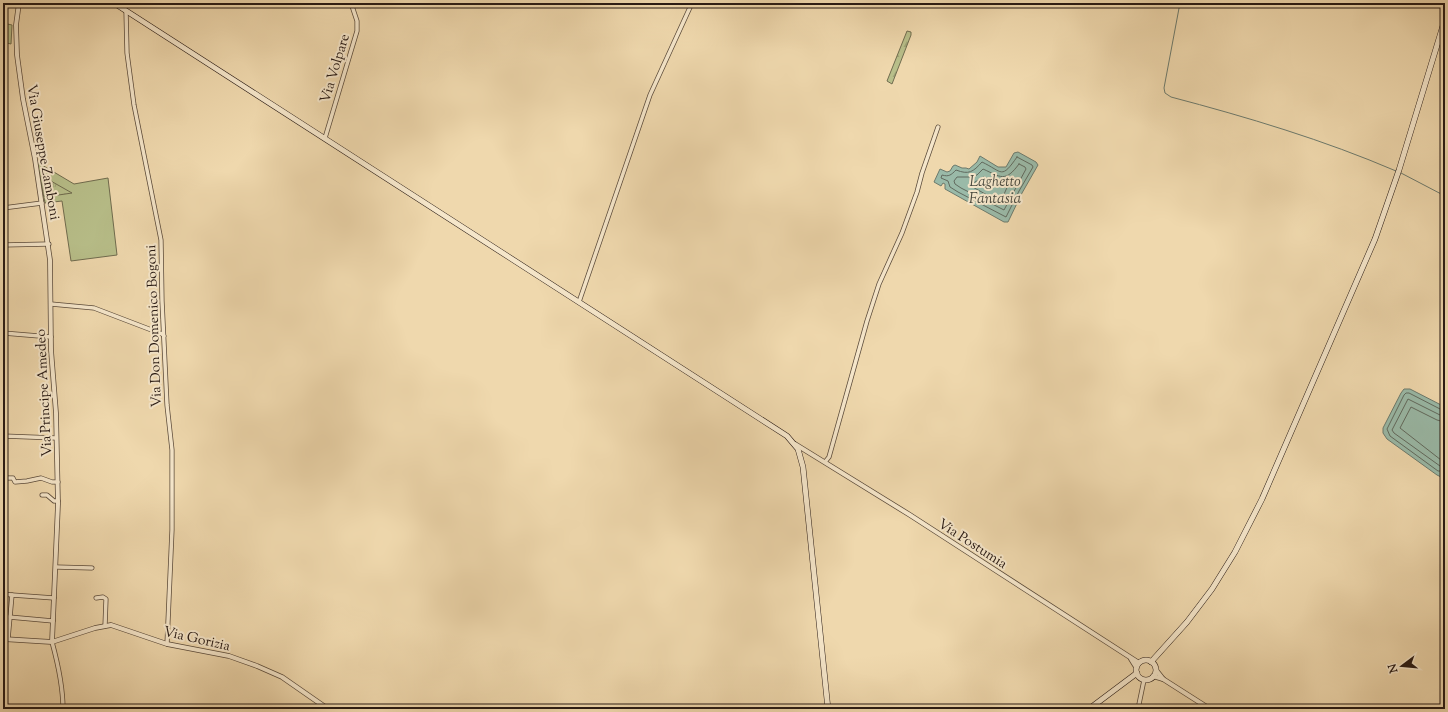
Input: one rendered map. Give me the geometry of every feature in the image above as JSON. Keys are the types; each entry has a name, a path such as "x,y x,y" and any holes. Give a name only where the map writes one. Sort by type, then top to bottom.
{"main road":[{"path":"114,3 786,436 800,453 803,467 828,709"},
{"path":"1150,662 1187,622 1212,589 1246,532 1262,499 1375,239 1398,172 1445,19"},
{"path":"1089,709 1136,673 1138,665 1145,660 1154,665 1156,670 1153,676 1144,680 1136,673"}],"street":[{"name":"Via Giuseppe Zamboni","path":"19,3 15,30 17,55 23,99 49,244 51,304"},
{"name":"Via Volpare","path":"324,138 357,31 357,21 351,3"},
{"path":"579,302 650,95 692,3"},
{"name":"Via Don Domenico Bogoni","path":"126,11 127,53 133,99 161,240 167,405 172,450 172,530 167,644"},
{"path":"825,462 829,457 867,321 879,284 900,239 938,127"},
{"path":"3,208 42,203"},
{"path":"3,245 49,244"},
{"path":"51,304 94,308 164,336"},
{"name":"Via Principe Amedeo","path":"51,304 51,361 56,413 58,482 52,642"},
{"path":"3,333 51,336"},
{"path":"3,436 56,438"},
{"name":"Via Postumia","path":"794,444 825,462 1129,657 1138,665"},
{"name":"Via Principe Amedeo","path":"3,480 4,478 13,478 15,482 41,478 52,482 58,482"},
{"path":"42,495 47,495 54,501 58,501"},
{"path":"56,567 92,568"},
{"path":"3,594 54,598"},
{"path":"12,595 10,617 5,639 52,642 63,691 63,709"},
{"path":"96,598 103,597 106,599 105,626"},
{"path":"10,617 52,621"},
{"name":"Via Gorizia","path":"52,642 105,626 118,627 167,644 229,656 257,666 282,677 328,709"},
{"path":"1156,670 1163,679"},
{"path":"1153,676 1163,679 1210,709"},
{"path":"1138,709 1144,680"}],"green space":[{"path":"3,23 12,25 11,44 3,42"},
{"path":"907,31 911,32 911,35 892,84 887,81"},
{"path":"37,162 74,184 108,178 117,255 71,261 62,201 45,203"},
{"path":"42,176 72,193 45,197"}],"water":[{"name":"Laghetto Fantasia","path":"1018,152 1036,162 1038,165 1008,222 1004,222 945,189 945,184 943,183 941,186 934,182 940,169 947,172 950,171 955,165 969,169 977,162 980,156 998,167 1006,167 1014,153"},
{"path":"1404,389 1410,389 1445,407 1445,474 1441,477 1387,439 1383,433 1383,428"}],"waterway":[{"path":"1180,3 1164,88 1165,93 1171,97 1257,121 1313,139 1396,171"},
{"path":"1401,173 1445,196"}]}
